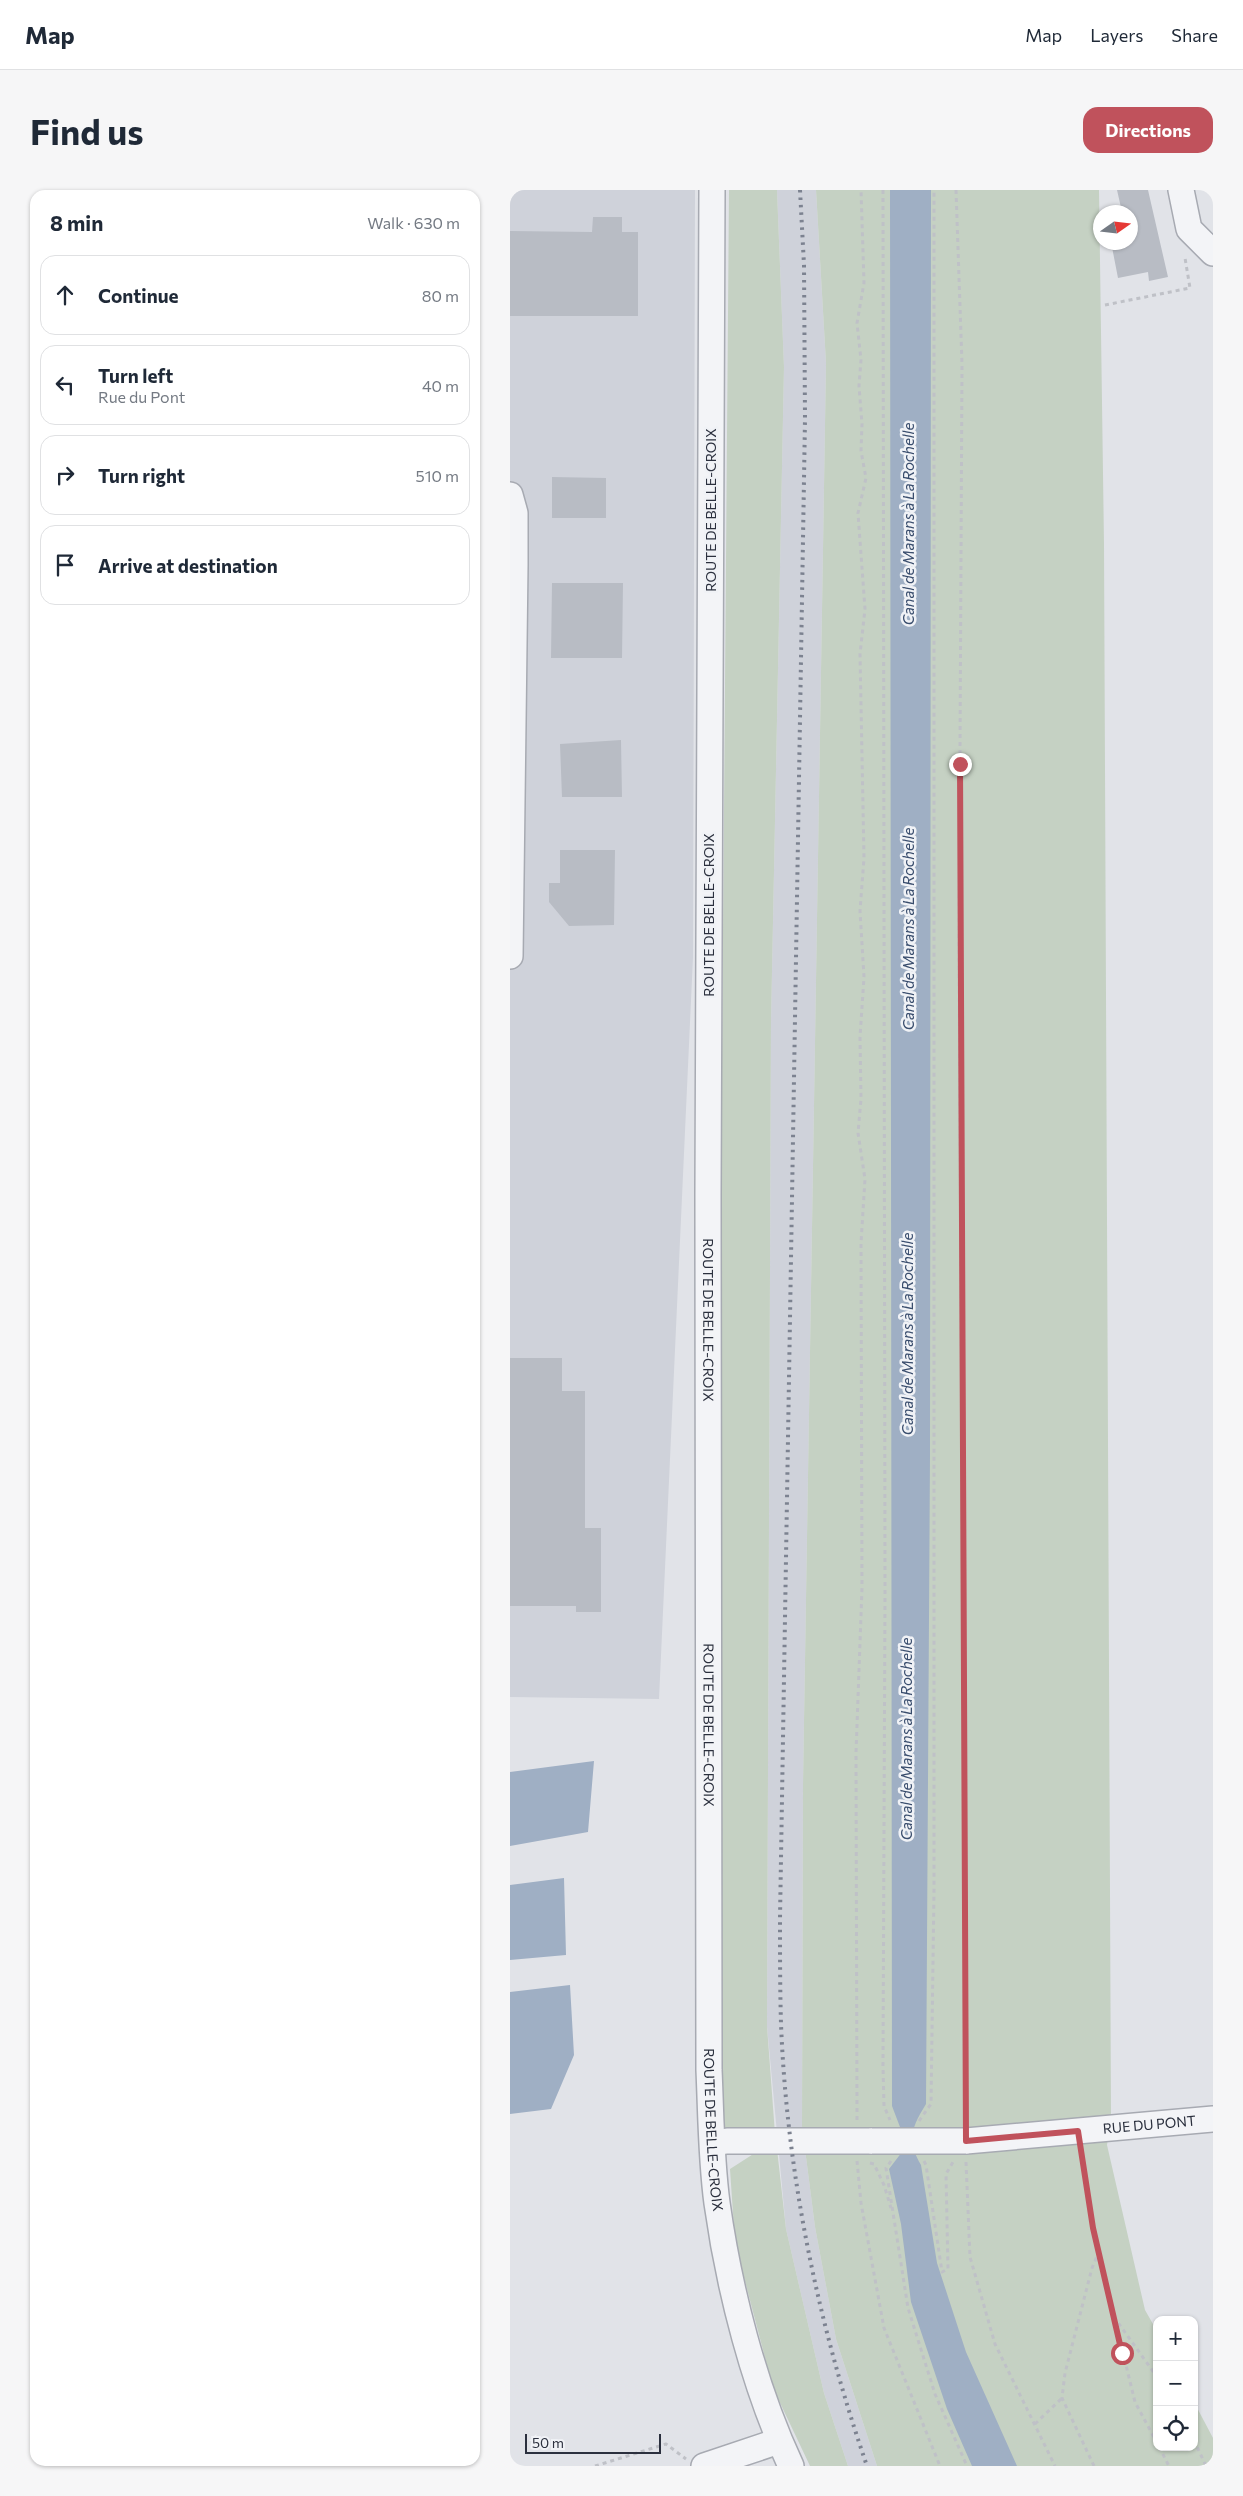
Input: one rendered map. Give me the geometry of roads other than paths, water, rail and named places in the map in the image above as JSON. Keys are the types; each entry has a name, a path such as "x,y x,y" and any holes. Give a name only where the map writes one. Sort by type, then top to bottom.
{"street":[{"name":"ROUTE DE BELLE-CROIX","path":"712,190 707,1891 709,2070 717,2202 733,2290 761,2387 791,2466"},
{"path":"1181,190 1189,229 1207,247"},
{"path":"510,495 514,513 510,956"},
{"name":"RUE DU PONT","path":"713,2144 727,2141 864,2151 966,2147 1078,2131 1213,2118"},
{"path":"696,2463 780,2441"}],"water":[{"name":"Canal de Marans à La Rochelle","path":"890,190 931,190 930,1455 926,2104 914,2127 912,2141 916,2156 921,2165 937,2263 966,2352 1017,2466 972,2466 947,2409 911,2302 901,2224 889,2169 902,2152 900,2127 892,2106"},
{"path":"594,1761 588,1832 510,1846 510,1772"},
{"path":"564,1878 566,1955 510,1960 510,1885"},
{"path":"570,1985 574,2055 551,2109 510,2114 510,1992"}],"railway":[{"path":"800,190 804,265 805,419 780,1918 781,2024 784,2081 790,2137 808,2248 834,2358 867,2466"}]}
